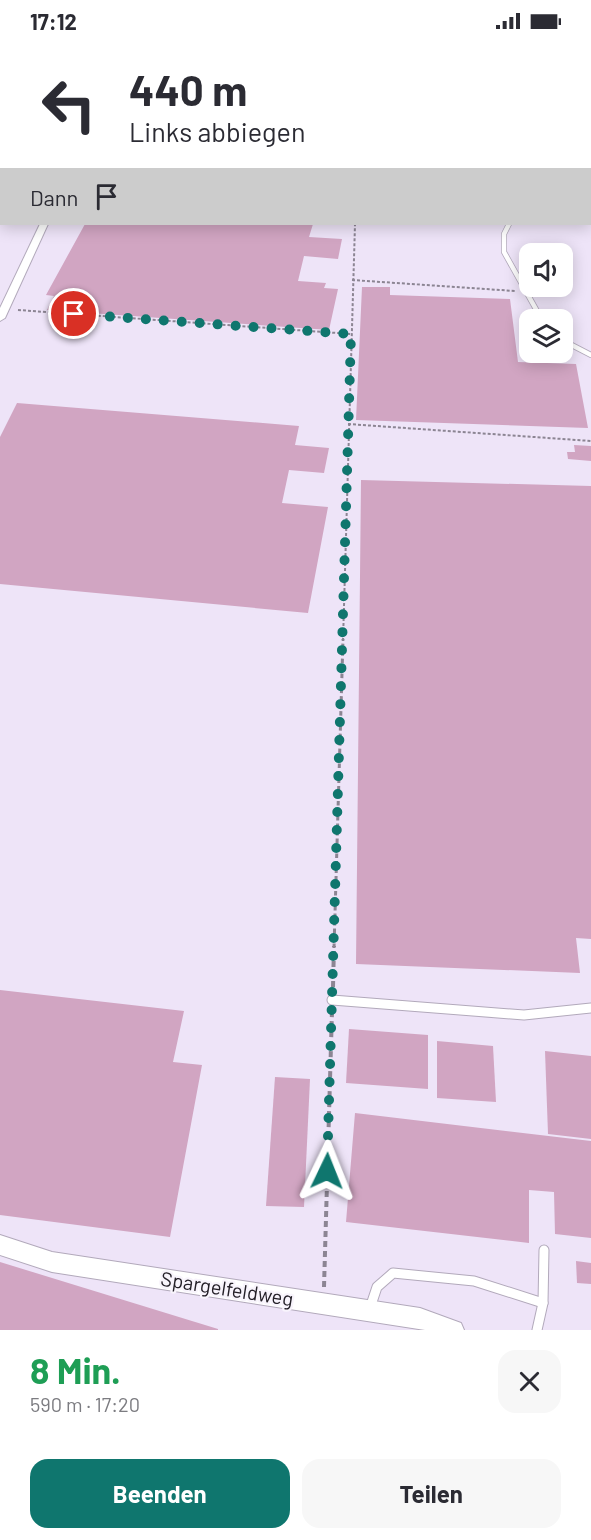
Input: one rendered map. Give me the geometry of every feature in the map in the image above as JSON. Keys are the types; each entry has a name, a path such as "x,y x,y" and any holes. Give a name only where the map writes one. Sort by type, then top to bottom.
{"street":[{"path":"2,314 44,225"},
{"name":"Spargelfeldweg","path":"0,1245 52,1262 420,1318 454,1330"}],"lane":[{"path":"509,225 502,243 506,259 519,278"},
{"path":"573,346 591,355"},
{"path":"332,1000 524,1015 591,1008"},
{"path":"537,1330 543,1303 544,1250"},
{"path":"369,1310 377,1287 393,1273 474,1281 543,1303"}],"path":[{"path":"324,1304 355,225"},
{"path":"352,280 519,291"},
{"path":"2,314 351,334"},
{"path":"348,424 591,441"}],"building":[{"path":"84,225 313,225 309,237 342,239 338,259 304,256 298,281 326,283 324,288 338,289 329,330 47,310 54,296 46,295"},
{"path":"362,287 390,287 390,295 510,299 518,362 576,364 588,428 356,420"},
{"path":"17,403 299,426 295,445 329,448 324,473 289,470 282,503 328,507 308,613 0,584 0,437"},
{"path":"574,445 591,446 591,461 568,459 567,452 575,452"},
{"path":"361,480 591,486 591,939 576,938 580,973 356,964"},
{"path":"0,990 184,1011 173,1062 202,1065 170,1237 0,1215"},
{"path":"349,1029 428,1035 428,1089 346,1083"},
{"path":"437,1041 493,1046 496,1102 437,1098"},
{"path":"545,1051 591,1056 591,1139 548,1134"},
{"path":"275,1077 310,1079 304,1207 266,1206"},
{"path":"355,1113 591,1141 591,1238 555,1234 554,1192 529,1190 529,1243 346,1222"},
{"path":"576,1261 591,1263 591,1284 577,1283"},
{"path":"0,1262 218,1329 218,1330 0,1330"}],"route":[{"path":"74,314 351,334 327,1171"}]}
